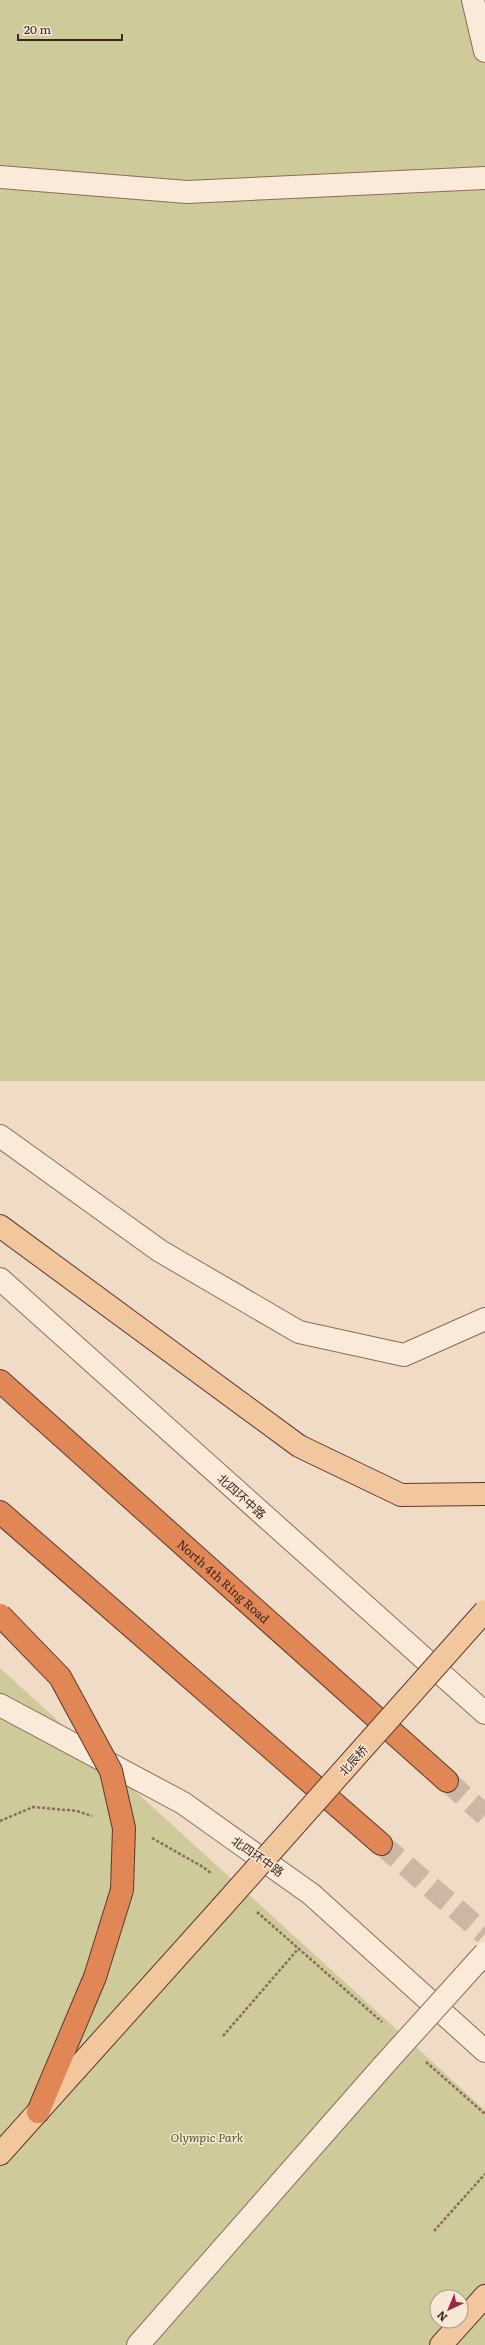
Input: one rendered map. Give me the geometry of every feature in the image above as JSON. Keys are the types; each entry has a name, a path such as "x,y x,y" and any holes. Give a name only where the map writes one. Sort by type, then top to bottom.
{"highway":[{"name":"North 4th Ring Road","path":"0,1381 447,1781"},
{"path":"0,1512 381,1844"},
{"path":"0,1615 60,1677 111,1771 124,1828 122,1890 95,1977 38,2112"}],"main road":[{"path":"0,1226 299,1446 401,1495 485,1494"},
{"name":"北辰桥","path":"0,2154 485,1612"},
{"path":"441,2345 485,2296"}],"street":[{"path":"473,0 485,52"},
{"path":"0,177 187,192 485,178"},
{"path":"0,1136 160,1251 299,1332 404,1354 485,1319"},
{"name":"北四环中路","path":"0,1280 485,1713"},
{"name":"北四环中路","path":"0,1705 183,1803 311,1894 485,2051"},
{"path":"138,2345 485,1953"}],"path":[{"path":"0,1822 32,1807 77,1811 99,1818"},
{"path":"149,1836 203,1867 215,1877"},
{"path":"251,1908 299,1948 386,2026"},
{"path":"223,2036 299,1948"},
{"path":"421,2057 485,2114"},
{"path":"434,2232 485,2174"}],"green space":[{"path":"0,0 485,0 485,1081 0,1081"},
{"name":"Olympic Park","path":"0,1668 485,2110 485,2345 0,2345"}],"tunnel":[{"path":"447,1781 485,1815"},
{"path":"381,1844 485,1934"}]}
